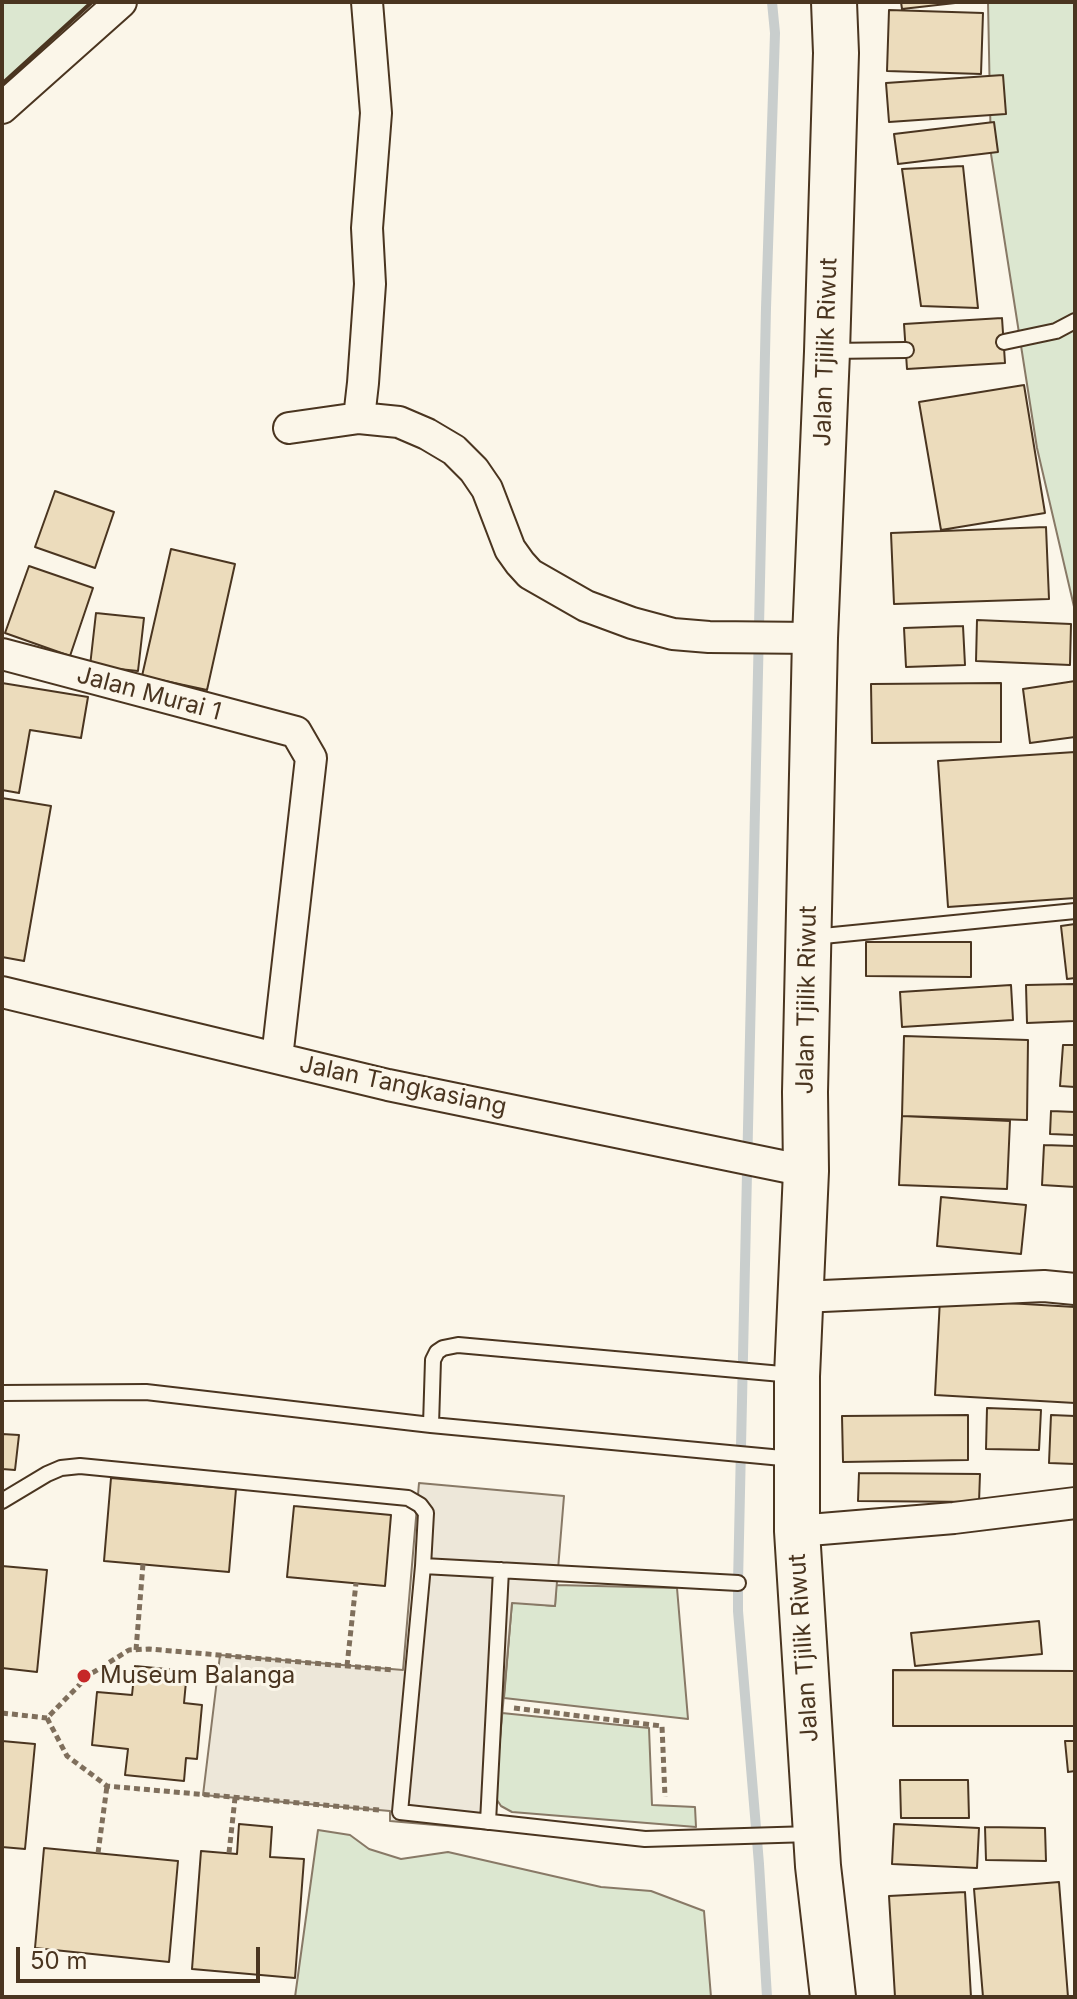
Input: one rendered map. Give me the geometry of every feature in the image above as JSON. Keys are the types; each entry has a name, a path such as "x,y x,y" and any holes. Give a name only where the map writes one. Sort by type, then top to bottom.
{"highway":[{"name":"Jalan Tjilik Riwut","path":"833,1997 818,1866 797,1531 797,1376 806,1171 815,638 836,53 834,2"}],"street":[{"path":"2,108 121,2"},
{"path":"359,418 370,296 367,228 376,113 367,2"},
{"path":"289,428 359,418 399,422 454,450 487,489 510,549 520,563 540,581 586,606 673,634 815,638"},
{"name":"Jalan Murai 1","path":"2,654 296,732 311,758 277,1058"},
{"name":"Jalan Tangkasiang","path":"2,992 388,1085 806,1171"},
{"path":"801,1297 1044,1286 1075,1289"},
{"path":"797,1531 954,1518 1075,1503"}],"lane":[{"path":"1004,342 1056,331 1075,321"},
{"path":"827,352 906,350"},
{"path":"809,938 1075,911"},
{"path":"431,1425 433,1360 443,1348 458,1345 797,1376"},
{"path":"2,1393 146,1392 431,1425 797,1459"},
{"path":"2,1501 47,1474 61,1468 80,1466 408,1498 426,1513 400,1812 645,1839 816,1834"},
{"path":"423,1566 738,1583"},
{"path":"488,1822 501,1570"}],"path":[{"path":"136,1650 143,1564"},
{"path":"347,1666 356,1583"},
{"path":"47,1718 89,1675 129,1650 149,1649 413,1672"},
{"path":"494,1706 662,1726 665,1797"},
{"path":"2,1713 47,1718"},
{"path":"47,1718 67,1756 107,1786 400,1812"},
{"path":"98,1853 107,1786"},
{"path":"229,1853 235,1798"}],"green space":[{"path":"2,2 92,2 2,84"},
{"path":"988,2 1075,2 1075,611 1037,448 991,154"},
{"path":"556,1585 677,1588 688,1719 504,1698 512,1602 555,1606"},
{"path":"502,1713 649,1728 652,1805 695,1807 696,1827 512,1812 501,1806 495,1797"},
{"path":"318,1830 350,1835 369,1849 401,1859 448,1852 601,1887 651,1891 704,1911 711,1997 295,1997"}],"shaded area":[{"path":"419,1483 564,1496 555,1606 512,1603 492,1830 390,1821 390,1811 203,1795 220,1655 403,1670"}],"building":[{"path":"901,2 964,2 902,9"},
{"path":"889,10 983,13 981,74 887,71"},
{"path":"1003,75 1006,114 889,122 886,83"},
{"path":"994,122 998,152 898,164 894,134"},
{"path":"963,166 978,308 921,306 902,169"},
{"path":"1002,318 1005,363 907,369 904,324"},
{"path":"1024,385 1045,513 941,530 919,402"},
{"path":"55,491 114,512 95,568 35,547"},
{"path":"1046,527 1049,599 894,604 891,533"},
{"path":"171,549 235,564 207,690 142,676"},
{"path":"29,566 93,588 70,656 5,633"},
{"path":"96,613 144,618 138,671 90,666"},
{"path":"977,620 1071,624 1070,665 976,661"},
{"path":"963,626 965,665 906,667 904,628"},
{"path":"1075,681 1075,737 1030,743 1023,689"},
{"path":"2,683 88,697 81,738 30,730 19,793 2,790"},
{"path":"1001,683 1001,742 872,743 871,684"},
{"path":"1075,752 1075,898 948,907 938,761"},
{"path":"2,798 51,806 24,961 2,957"},
{"path":"1075,924 1075,978 1067,979 1061,926"},
{"path":"866,942 971,942 971,977 866,976"},
{"path":"1075,984 1075,1021 1027,1023 1026,985"},
{"path":"1011,985 1013,1020 902,1027 900,992"},
{"path":"904,1036 1028,1040 1027,1120 902,1116"},
{"path":"1063,1045 1075,1045 1075,1087 1060,1086"},
{"path":"1051,1111 1075,1112 1075,1135 1050,1134"},
{"path":"902,1116 1010,1121 1007,1189 899,1185"},
{"path":"1044,1145 1075,1146 1075,1187 1042,1185"},
{"path":"941,1197 1026,1205 1021,1254 937,1246"},
{"path":"940,1299 1075,1307 1075,1403 935,1395"},
{"path":"987,1408 1041,1410 1039,1450 986,1449"},
{"path":"968,1415 968,1460 843,1462 842,1416"},
{"path":"1051,1415 1075,1416 1075,1464 1049,1463"},
{"path":"2,1434 19,1435 15,1470 2,1469"},
{"path":"859,1473 980,1474 979,1502 858,1501"},
{"path":"111,1478 236,1489 229,1572 104,1561"},
{"path":"294,1506 391,1515 385,1586 287,1577"},
{"path":"2,1566 47,1570 37,1672 2,1668"},
{"path":"1039,1621 1042,1654 915,1666 911,1633"},
{"path":"135,1666 187,1671 184,1703 202,1705 197,1759 186,1758 184,1781 125,1775 128,1749 92,1745 97,1692 132,1695"},
{"path":"893,1670 1075,1671 1075,1726 893,1726"},
{"path":"2,1741 35,1744 25,1849 2,1847"},
{"path":"1065,1741 1075,1741 1075,1771 1068,1772"},
{"path":"900,1780 968,1780 969,1818 901,1818"},
{"path":"239,1824 272,1827 270,1857 304,1859 295,1978 192,1969 201,1851 237,1854"},
{"path":"894,1824 979,1828 977,1868 892,1864"},
{"path":"985,1827 1045,1828 1046,1861 986,1860"},
{"path":"44,1848 178,1861 169,1962 35,1948"},
{"path":"1059,1882 1068,1997 983,1997 974,1889"},
{"path":"965,1892 971,1997 895,1997 889,1896"}],"waterway":[{"path":"767,1997 738,1583 766,308 775,33 772,2"}],"wall":[{"path":"2,84 92,2"}],"place":[{"name":"Museum Balanga","path":"84,1676"}]}
